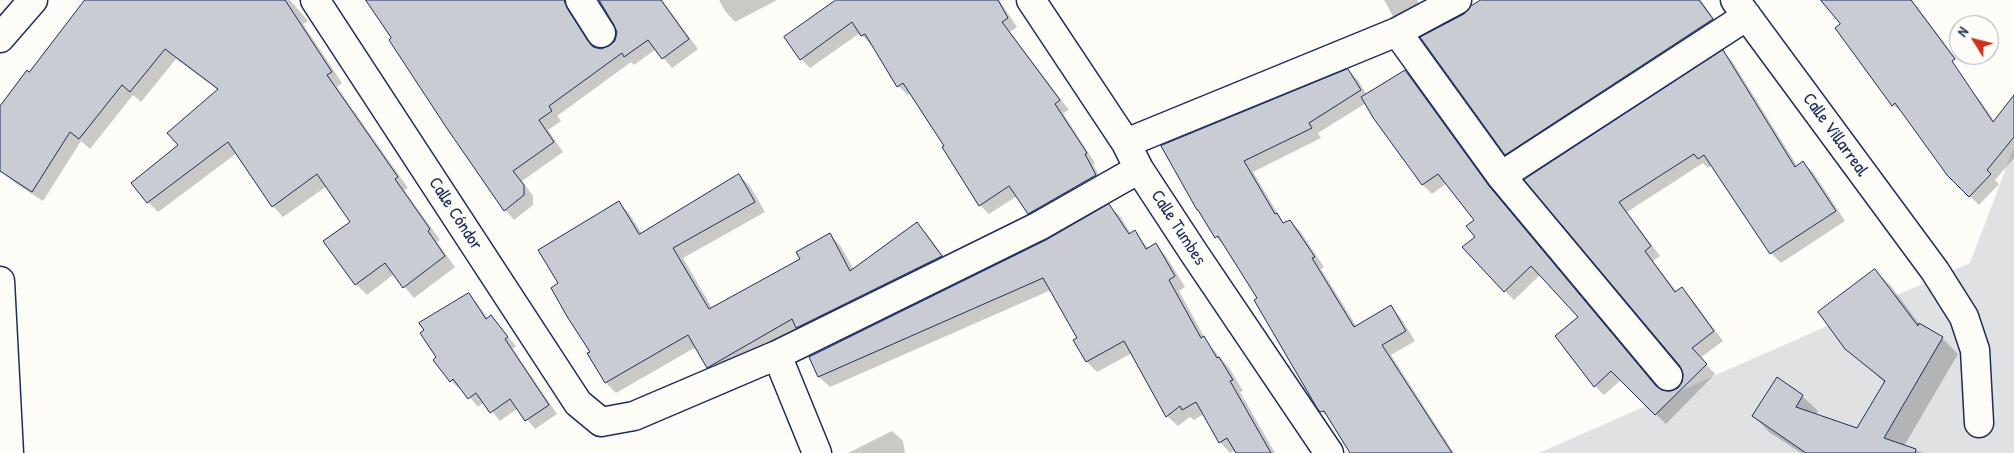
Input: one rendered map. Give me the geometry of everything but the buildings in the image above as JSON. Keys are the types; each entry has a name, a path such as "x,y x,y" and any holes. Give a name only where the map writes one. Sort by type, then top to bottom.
{"street":[{"path":"0,38 33,0"},
{"name":"Calle Cóndor","path":"315,0 578,403 601,422 634,416 777,355"},
{"path":"580,0 601,33"},
{"name":"Calle Tumbes","path":"1031,0 1126,143 1139,169 1199,261 1328,453"},
{"path":"1126,143 1397,32 1457,0"},
{"path":"1501,176 1741,8"},
{"name":"Calle Villarreal","path":"1741,8 1934,271 1964,317 1975,350 1979,422"},
{"path":"1397,32 1501,176 1668,376"},
{"path":"817,453 777,355 1039,226 1139,169"},
{"path":"0,281 9,453"}],"shaded area":[{"path":"2014,147 2014,453 1539,453 1970,263"}]}
